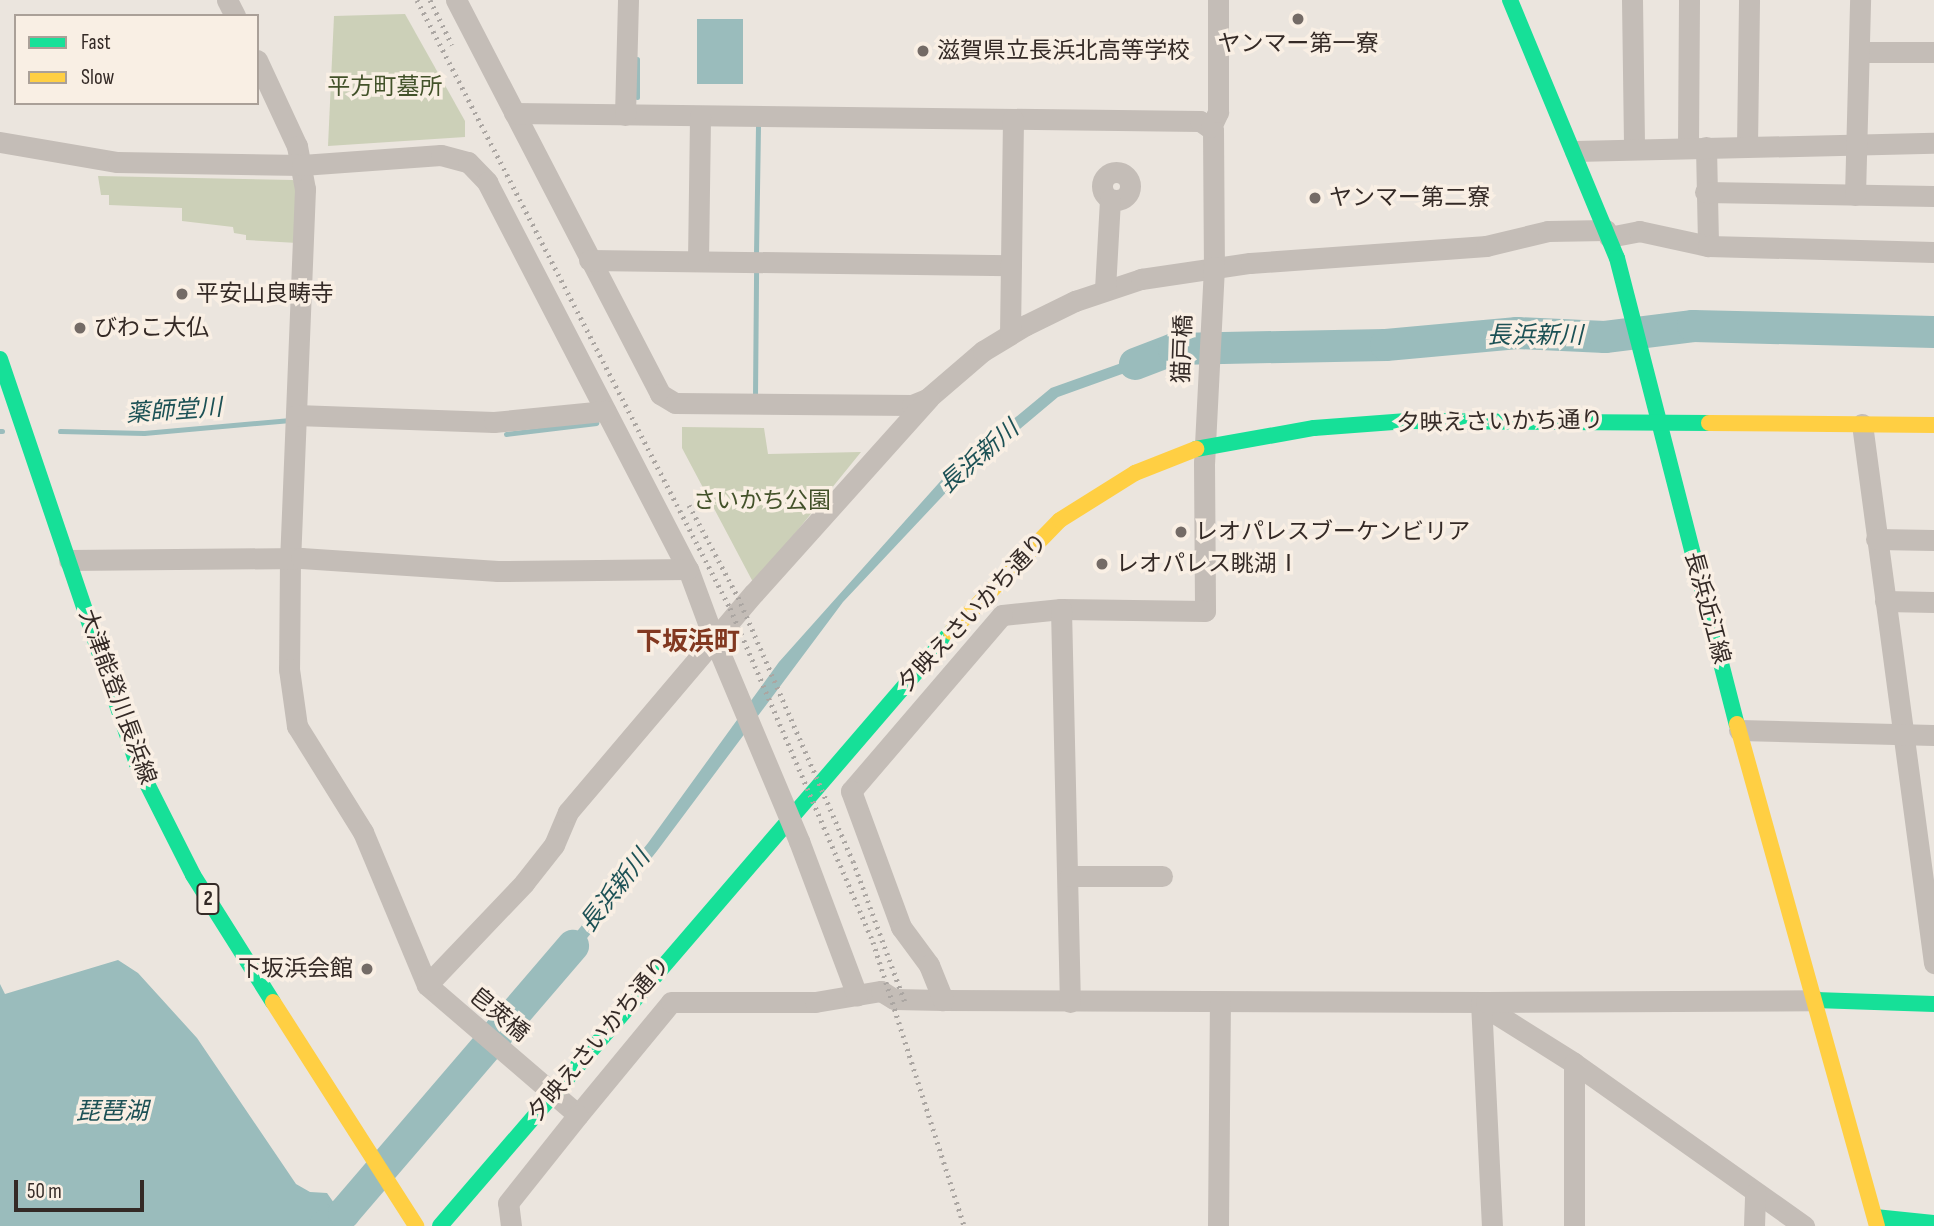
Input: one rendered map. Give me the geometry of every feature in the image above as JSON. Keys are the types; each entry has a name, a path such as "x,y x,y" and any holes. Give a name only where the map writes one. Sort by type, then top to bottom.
{"main road":[{"name":"長浜近江線","path":"1510,0 1575,150 1617,258 1739,730 1876,1222"},
{"name":"大津能登川長浜線","path":"0,359 143,776 193,875 415,1223"},
{"name":"夕映えさいかち通り","path":"440,1226 986,591 1060,520 1135,473 1205,445 1314,428 1407,421 1934,425"},
{"path":"1815,1000 1934,1004"},
{"path":"1876,1222 1934,1223"}],"street":[{"path":"457,0 660,394 671,401 906,405 931,395"},
{"path":"625,115 628,0"},
{"name":"猫戸橋","path":"1061,609 1205,611 1205,445 1213,274 1215,138 1211,127 1218,112 1218,0"},
{"path":"1632,0 1634,147"},
{"path":"1689,0 1697,146 1705,192 1708,246"},
{"path":"1747,146 1749,0"},
{"path":"1855,195 1860,0"},
{"path":"1860,52 1934,51"},
{"path":"259,64 285,116 302,165 305,215 290,560 289,668 297,726 363,832 430,990 554,845 568,812 754,593 931,395 1010,334 1105,289 1213,274 1486,246 1548,231 1608,234 1639,231 1708,246 1934,252"},
{"path":"514,113 1200,121 1211,127"},
{"path":"698,261 700,116"},
{"path":"1010,334 1013,119"},
{"path":"0,142 117,163 302,165 441,155 468,162 487,183 688,569 712,634 799,841 857,995"},
{"path":"1575,150 1934,144"},
{"path":"1705,192 1934,196"},
{"path":"1105,289 1110,199"},
{"path":"589,260 1011,265"},
{"path":"296,415 494,422 605,411"},
{"path":"1862,424 1934,964"},
{"path":"1877,539 1934,540"},
{"path":"69,560 377,560 498,571 688,569"},
{"path":"1885,601 1934,602"},
{"path":"943,1000 929,965 901,927 850,791 1002,615 1061,609 1070,876 1070,1002"},
{"path":"1739,730 1934,735"},
{"path":"1070,876 1162,876"},
{"name":"皀莢橋","path":"430,990 578,1115"},
{"path":"510,1226 508,1203 671,1002 815,1002 880,991 894,999 1070,1002 1815,1000"},
{"path":"1483,1002 1490,1010 1574,1063 1804,1226"},
{"path":"1483,1002 1492,1226"},
{"path":"1218,1226 1220,1003"},
{"path":"1574,1063 1574,1226"},
{"path":"1754,1226 1755,1193"}],"green space":[{"name":"平方町墓所","path":"405,14 465,121 465,137 328,146 334,16"},
{"path":"98,176 293,180 299,188 297,243 246,240 246,235 234,233 233,227 182,221 182,208 109,205 109,195 101,195"},
{"name":"さいかち公園","path":"682,427 764,428 768,454 861,452 754,584 682,448"}],"water":[{"path":"697,19 743,19 743,84 697,84"},
{"path":"1175,344 1175,355 1058,397 954,484 843,602 657,851 551,983 542,975 648,843 779,662 946,475 1051,388"},
{"name":"琵琶湖","path":"118,960 138,973 197,1038 296,1184 310,1192 327,1193 350,1226 0,1226 0,984 5,994"}],"waterway":[{"path":"637,59 637,97"},
{"path":"756,254 758,125"},
{"path":"755,396 756,271"},
{"name":"長浜新川","path":"1135,364 1174,349 1386,345 1517,333 1605,337 1693,326 1934,332"},
{"name":"薬師堂川","path":"60,431 144,433 290,420"},
{"name":"薬師堂川","path":"506,434 596,423"},
{"name":"長浜新川","path":"325,1226 344,1213 573,946"}],"railway":[{"path":"417,0 730,608 873,942 964,1226"},
{"path":"430,0 452,45"},
{"path":"689,505 738,597 853,861 906,1005"}],"traffic: fast":[{"path":"1510,0 1617,258 1737,724"},
{"path":"0,359 137,764 193,875 273,1002"},
{"path":"1196,449 1314,428 1407,421 1709,423"},
{"path":"440,1226 951,632"},
{"path":"1815,1000 1934,1004"},
{"path":"1875,1217 1934,1223"}],"traffic: slow":[{"path":"1709,423 1934,425"},
{"path":"951,632 1060,520 1135,473 1196,449"},
{"path":"1737,724 1877,1226"},
{"path":"273,1002 416,1226"}],"place":[{"name":"ヤンマー第一寮","path":"1298,19"},
{"name":"滋賀県立長浜北高等学校","path":"923,51"},
{"name":"ヤンマー第二寮","path":"1315,198"},
{"name":"平安山良畴寺","path":"182,294"},
{"name":"びわこ大仏","path":"80,328"},
{"name":"レオパレスブーケンビリア","path":"1181,532"},
{"name":"レオパレス眺湖Ⅰ","path":"1102,564"},
{"name":"下坂浜会館","path":"367,969"}],"district":[{"name":"下坂浜町","path":"688,643"}]}
